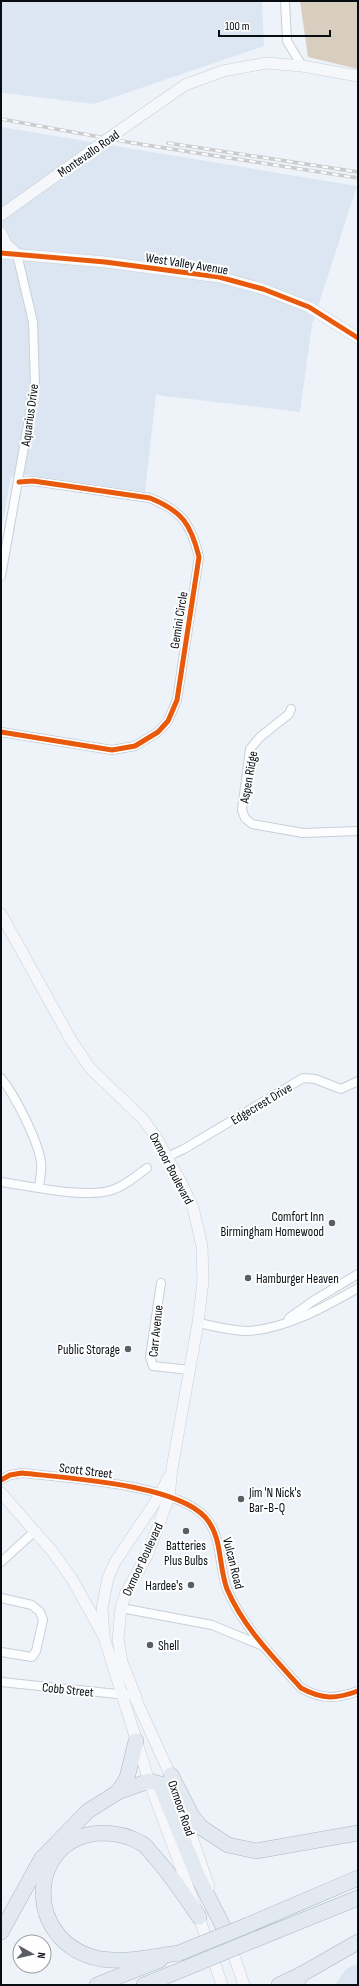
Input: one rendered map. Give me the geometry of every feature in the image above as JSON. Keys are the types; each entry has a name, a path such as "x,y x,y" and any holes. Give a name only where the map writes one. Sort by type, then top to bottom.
{"highway":[{"path":"118,1792 127,1778 136,1741"},
{"path":"170,1775 192,1816 202,1828 228,1845 256,1851 358,1833"},
{"path":"1,1932 42,1858 88,1811 118,1792 149,1781 160,1784 198,1877 224,1928"},
{"path":"179,1953 116,1960 100,1959 71,1948 56,1933 44,1910 43,1884 51,1862 63,1849 76,1840 90,1834 117,1833 142,1843 167,1871 199,1917"},
{"path":"97,1985 248,1925 358,1878"},
{"path":"144,1985 358,1898"},
{"path":"279,1985 299,1980 358,1942"}],"main road":[{"name":"Montevallo Road","path":"3,214 185,85 223,71 266,63 302,66 358,76"},
{"path":"1,224 3,214"},
{"path":"1,233 6,244 17,254 1,260"},
{"name":"West Valley Avenue","path":"1,253 105,262 219,277 263,289 309,307 358,338"},
{"name":"Oxmoor Boulevard","path":"1,914 70,1040 90,1068 143,1119 156,1137 182,1184 193,1208 202,1246 203,1281 198,1323 172,1468 147,1556 126,1592 121,1608 118,1639 122,1662 136,1697"},
{"name":"Oxmoor Road","path":"1,1493 35,1531 72,1579 136,1697 170,1775 244,1985"},
{"name":"Oxmoor Boulevard","path":"104,1637 102,1608 108,1578 115,1562 165,1496"},
{"name":"Oxmoor Road","path":"104,1637 149,1781 199,1917 222,1985"}],"street":[{"path":"285,1 287,41 302,66"},
{"name":"Aquarius Drive","path":"1,576 19,482 35,385 33,322 17,254"},
{"name":"Gemini Circle","path":"1,732 112,750 135,746 158,732 168,721 177,700 199,557 194,535 184,519 166,504 150,498 33,481 19,482"},
{"name":"Aspen Ridge","path":"291,709 289,714 260,737 250,749 242,810 245,818 252,824 303,833 358,831"},
{"path":"1,1078 8,1088 36,1145 41,1164 39,1187"},
{"name":"Edgecrest Drive","path":"167,1158 303,1078 315,1079 341,1089 358,1081"},
{"path":"1,1182 75,1192 100,1193 113,1190 147,1168"},
{"path":"279,1325 313,1301 358,1274"},
{"name":"Carr Avenue","path":"161,1284 150,1357 153,1366 190,1370"},
{"path":"198,1323 246,1331 279,1325 328,1305 358,1288"},
{"name":"Scott Street","path":"1,1480 10,1474 22,1473 131,1486 165,1496"},
{"name":"Vulcan Road","path":"165,1496 190,1504 205,1516 216,1536 222,1571 227,1589 237,1608 266,1648 301,1688 311,1694 329,1698 341,1697 358,1691"},
{"path":"1,1562 35,1531"},
{"path":"1,1598 32,1605 40,1612 43,1620 36,1651 32,1656 1,1652"},
{"name":"Vulcan Road","path":"121,1608 212,1625 266,1648"},
{"name":"Cobb Street","path":"1,1682 121,1694 136,1697"}],"shaded area":[{"path":"1,1 262,1 264,46 94,104 4,93 1,92"},
{"path":"300,1 358,1 358,69 308,57"},
{"path":"1,127 357,186 312,325 300,412 156,395 145,492 28,475 11,477 1,531"},
{"path":"358,1963 358,1985 335,1985 346,1969"}],"railway":[{"path":"1,119 133,143 358,178"},
{"path":"168,143 358,172"}],"cycle path":[{"path":"1,253 105,262 219,277 263,289 309,307 358,338"},
{"path":"1,732 112,750 135,746 158,732 168,721 177,700 199,557 192,536 184,520 170,508 150,498 33,481 19,482"},
{"path":"1,1480 10,1475 22,1473 91,1480 146,1490 170,1497 190,1506 205,1517 215,1533 224,1580 234,1603 250,1629 280,1665 301,1688 316,1695 336,1697 358,1691"}],"place":[{"name":"Comfort Inn Birmingham Homewood","path":"332,1223"},
{"name":"Hamburger Heaven","path":"248,1278"},
{"name":"Public Storage","path":"128,1349"},
{"name":"Jim 'N Nick's Bar-B-Q","path":"241,1499"},
{"name":"Batteries Plus Bulbs","path":"186,1531"},
{"name":"Hardee's","path":"191,1585"},
{"name":"Shell","path":"150,1645"}]}
